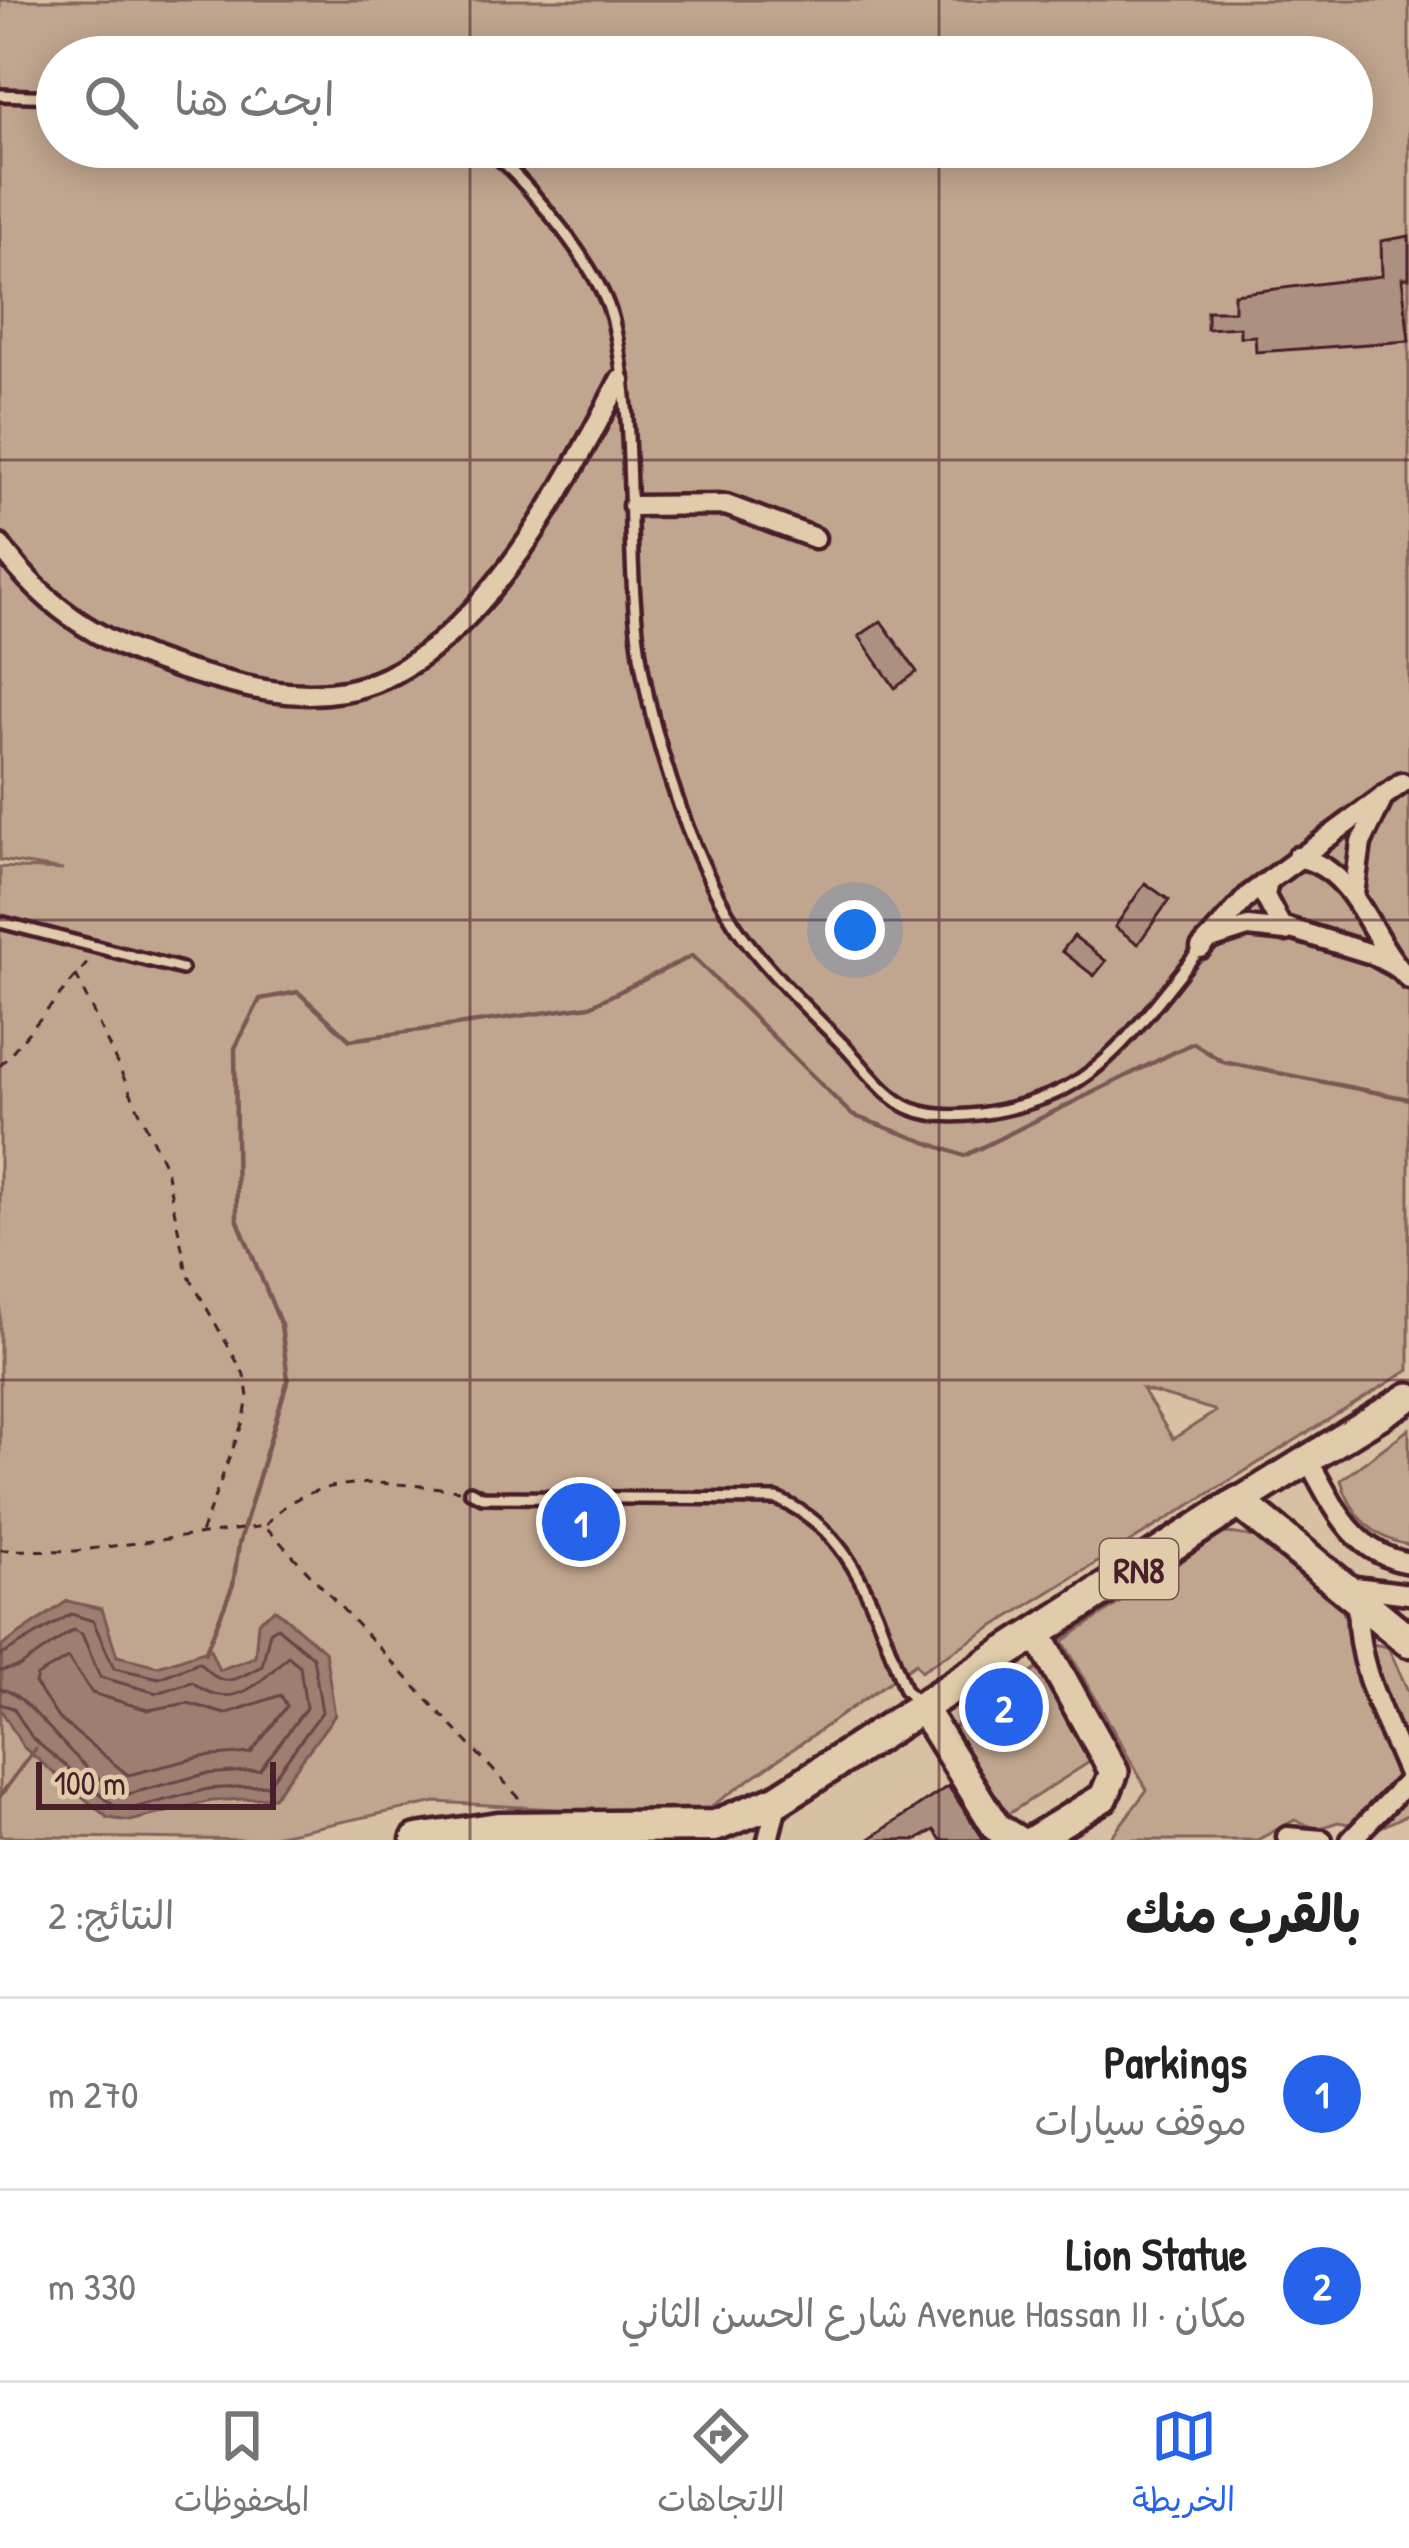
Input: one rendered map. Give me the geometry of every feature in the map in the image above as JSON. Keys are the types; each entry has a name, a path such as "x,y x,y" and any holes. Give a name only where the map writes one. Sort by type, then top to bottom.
{"main road":[{"path":"1409,1397 1239,1502 1409,1641"},
{"name":"RN8","path":"417,1840 498,1828 548,1835 726,1833 1239,1502"},
{"path":"1038,1635 1110,1758 1114,1782 1088,1840"},
{"path":"922,1708 996,1827 1017,1840"},
{"path":"1033,1840 1104,1797"}],"street":[{"path":"0,544 58,612 170,665 260,692 344,691 375,682 421,656 505,571 584,450 620,380"},
{"path":"633,506 726,505 815,538"},
{"path":"1201,948 1297,857 1406,780"},
{"path":"1354,896 1354,863 1369,820 1406,780"},
{"path":"1297,857 1325,865 1354,896 1404,974"},
{"path":"1268,881 1270,913 1296,934"},
{"path":"1201,948 1248,927 1372,954 1404,974"},
{"path":"1309,1460 1352,1534 1381,1556 1409,1562"},
{"path":"1351,1840 1409,1778 1370,1684 1350,1592 1409,1594"},
{"path":"768,1840 778,1801"},
{"path":"1287,1837 1322,1840"}],"lane":[{"path":"0,95 36,97"},
{"path":"504,168 584,261 604,295 620,380 643,673 688,822 720,897 741,933 789,989 892,1096 913,1110 955,1114 1049,1096 1109,1056 1201,948"},
{"path":"0,922 182,969"},
{"path":"470,1491 482,1497 777,1498 808,1511 833,1535 856,1570 904,1690 922,1708"}],"path":[{"path":"0,1066 102,946"},
{"path":"76,975 166,1169 187,1273 244,1376 248,1397 244,1419 201,1534"},
{"path":"0,1550 75,1551 265,1526 290,1501 365,1483 470,1491"},
{"path":"265,1526 548,1835"}],"shaded area":[{"path":"0,0 1409,0 1409,1370 921,1671 916,1663 696,1817 436,1802 255,1840 0,1836 0,867 63,870 0,860","holes":["1142,1389 1214,1410 1173,1439"]},
{"path":"1409,1429 1409,1545 1365,1523 1350,1504 1341,1480"},
{"path":"1223,1533 1281,1549 1337,1599 1356,1641 1388,1647 1409,1693 1409,1814 1377,1829 1338,1822 1317,1829 1295,1820 1257,1840 1109,1840 1147,1790 1063,1641"},
{"path":"1040,1667 1091,1761 1005,1816 951,1729"}],"water":[{"path":"67,1601 102,1609 117,1656 158,1666 210,1649 219,1670 255,1657 258,1622 275,1609 325,1651 335,1715 274,1797 211,1801 130,1821 108,1818 23,1747 0,1708 2,1646"}],"building":[{"path":"1409,236 1409,278 1402,278 1409,341 1256,352 1255,336 1240,337 1240,327 1207,329 1207,311 1234,311 1234,294 1382,276 1381,241"},
{"path":"881,621 917,672 895,688 859,636"},
{"path":"1145,883 1169,900 1138,944 1115,927"},
{"path":"1074,936 1106,961 1094,976 1062,951"},
{"path":"948,1786 984,1840 941,1840 934,1830 917,1840 868,1840"}],"waterway":[{"path":"205,1653 233,1585 239,1544 288,1379 281,1325 237,1219 235,1048 260,999 298,992 350,1040 590,1006 692,956 852,1115 964,1156 1193,1043 1223,1062 1409,1099"},
{"path":"0,1796 35,1749"}],"place":[{"name":"Parkings","path":"581,1522"},
{"name":"Lion Statue","path":"1004,1707"}]}
